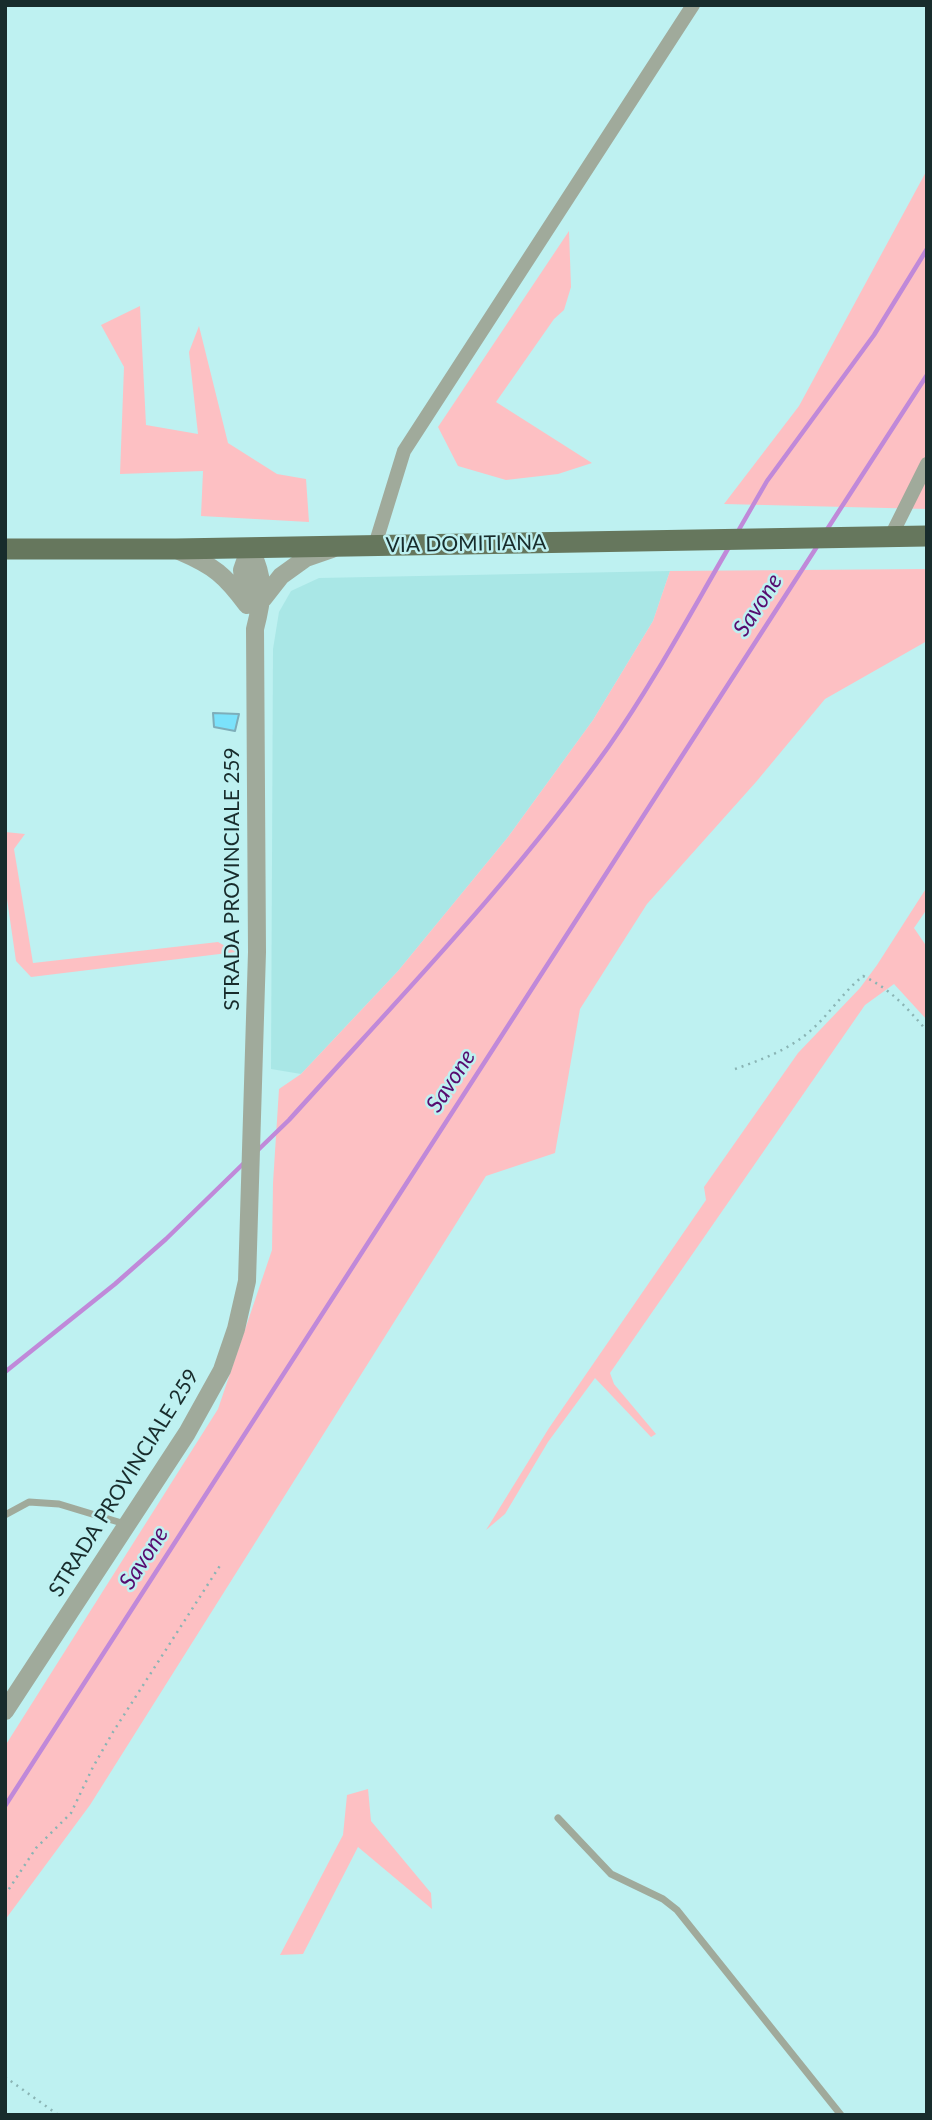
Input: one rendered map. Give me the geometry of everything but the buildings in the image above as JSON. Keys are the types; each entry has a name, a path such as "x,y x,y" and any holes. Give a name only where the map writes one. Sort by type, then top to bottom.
{"main road":[{"name":"VIA DOMITIANA","path":"5,549 176,549 927,536"}],"street":[{"path":"375,545 404,451 693,5"},
{"path":"882,537 927,464"},
{"name":"STRADA PROVINCIALE 259","path":"255,602 281,576 306,558 341,546"},
{"name":"STRADA PROVINCIALE 259","path":"5,1711 187,1433 222,1370 236,1329 247,1281 257,952 255,602 260,569 250,547"},
{"path":"176,549 206,562 255,602"}],"lane":[{"path":"5,1515 29,1502 60,1504 126,1524"},
{"path":"558,1818 611,1874 663,1899 677,1910 841,2115"}],"path":[{"path":"735,1069 773,1055 808,1033 863,976 896,996 927,1031"},
{"path":"5,1895 36,1848 71,1813 113,1732 221,1564"},
{"path":"5,2077 57,2114"}],"shaded area":[{"path":"927,170 927,509 724,504 799,406"},
{"path":"569,231 571,287 564,310 554,319 496,402 592,463 558,474 506,480 458,466 438,427"},
{"path":"140,306 146,425 198,434 189,352 199,326 228,443 277,474 306,479 309,522 201,516 203,471 120,474 124,367 101,325"},
{"path":"927,569 927,641 825,699 756,782 647,904 580,1009 555,1153 486,1176 90,1805 5,1920 5,1746 218,1409 272,1250 279,1089 301,1074 398,971 508,837 593,720 653,621 670,571"},
{"path":"670,571 653,621 593,720 508,837 398,971 301,1074 271,1069 273,649 279,612 291,591 319,578"},
{"path":"5,832 25,834 14,849 33,963 218,942 236,952 31,977 16,961 5,885"},
{"path":"927,887 927,909 914,928 927,947 927,1020 894,984 865,1005 610,1373 614,1384 656,1434 651,1437 595,1378 548,1442 505,1514 486,1530 549,1428 706,1200 704,1187 798,1053 860,988"},
{"path":"368,1789 371,1821 431,1893 432,1909 358,1847 303,1954 280,1955 343,1835 347,1795"}],"waterway":[{"path":"737,533 767,481 874,335 927,249"},
{"name":"Savone","path":"826,531 927,375"},
{"name":"Savone","path":"5,1806 818,545"},
{"path":"258,1150 289,1120 455,938 572,796 641,698 729,547"},
{"path":"5,1372 115,1284 244,1163"}]}
